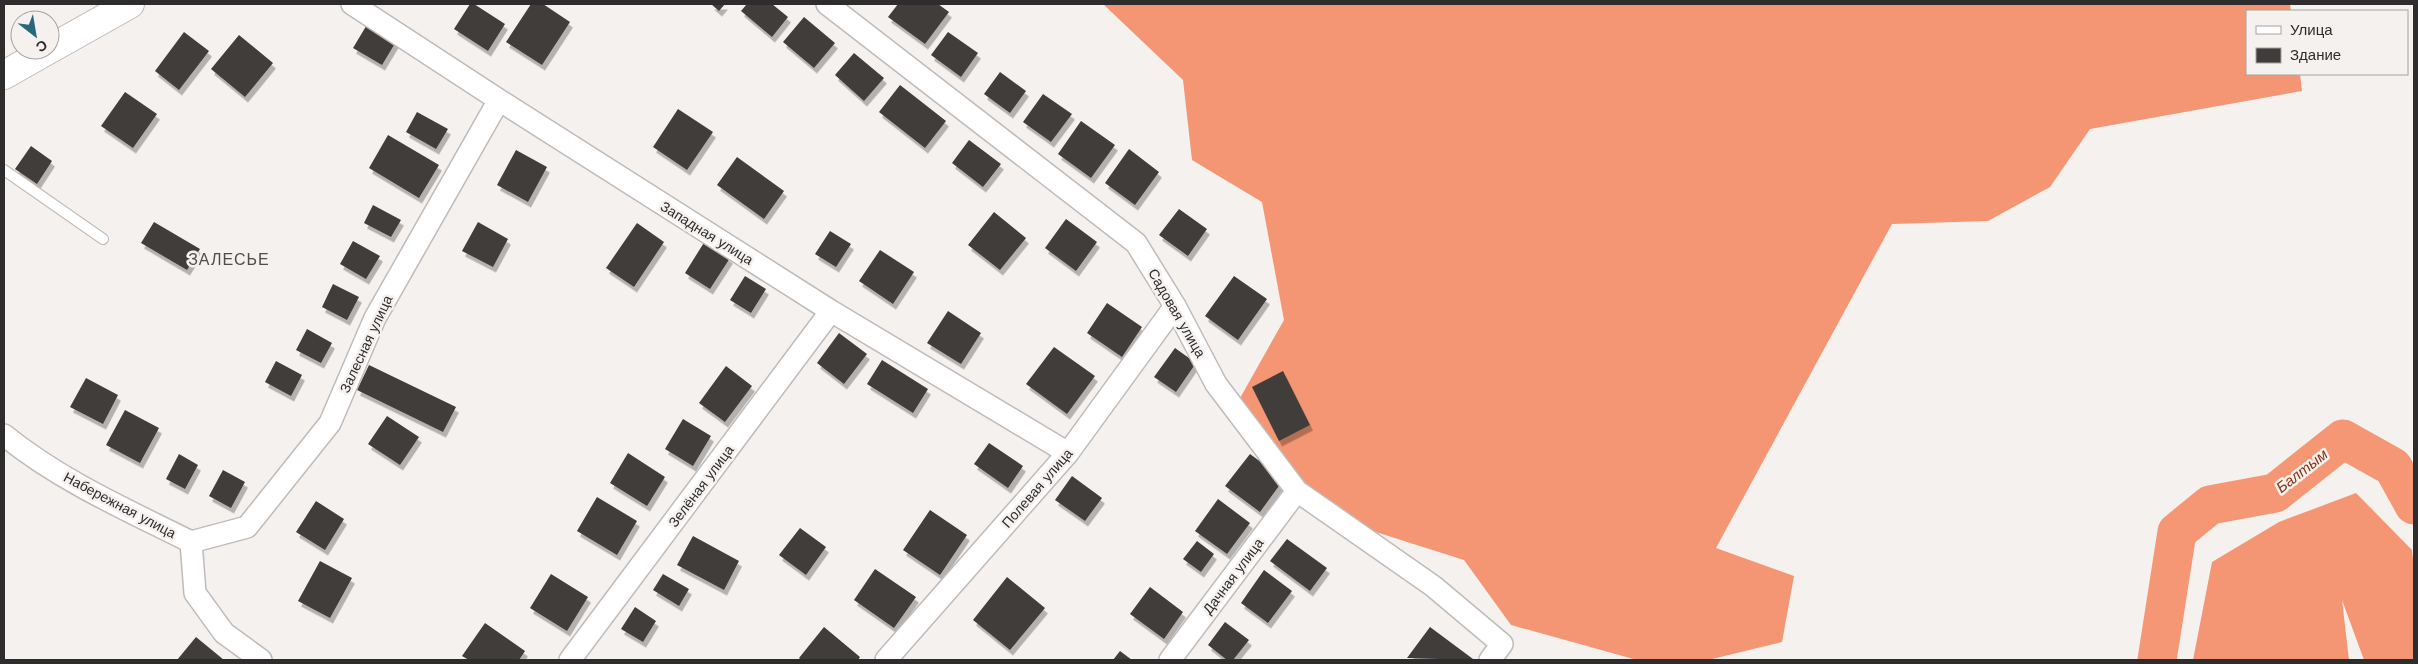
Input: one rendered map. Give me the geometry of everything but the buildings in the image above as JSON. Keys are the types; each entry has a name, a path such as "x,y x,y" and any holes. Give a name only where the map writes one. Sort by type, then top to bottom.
{"main road":[{"path":"60,44 130,4"},
{"path":"4,75 31,60"}],"street":[{"name":"Западная улица","path":"352,4 498,100 831,312 1068,453"},
{"name":"Садовая улица","path":"827,4 1136,243 1174,306 1216,384 1296,491 1433,586 1496,652"},
{"name":"Залесная улица","path":"191,542 247,527 330,423 375,318 498,100"},
{"name":"Полевая улица","path":"886,660 1068,453 1174,306"},
{"name":"Зелёная улица","path":"579,658 831,312"},
{"name":"Набережная улица","path":"4,435 30,456 105,499 191,542 195,593 224,633 261,660"},
{"name":"Дачная улица","path":"1170,660 1296,491"}],"lane":[{"path":"4,170 103,239"}],"shaded area":[{"path":"1103,4 2290,4 2291,10 2246,10 2246,75 2300,75 2302,91 2090,129 2050,187 1988,221 1892,224 1716,548 1794,576 1782,642 1708,660 1637,660 1511,625 1464,560 1319,514 1303,481 1235,407 1284,320 1262,202 1192,160 1183,80"},
{"path":"2356,493 2412,550 2414,568 2414,660 2364,660 2342,600 2349,660 2193,660 2212,562 2279,522"}],"waterway":[{"name":"Балтым","path":"2157,660 2177,532 2210,505 2275,493 2343,439 2393,467 2414,505"}],"district":[{"name":"ЗАЛЕСЬЕ","path":"229,259"}]}
